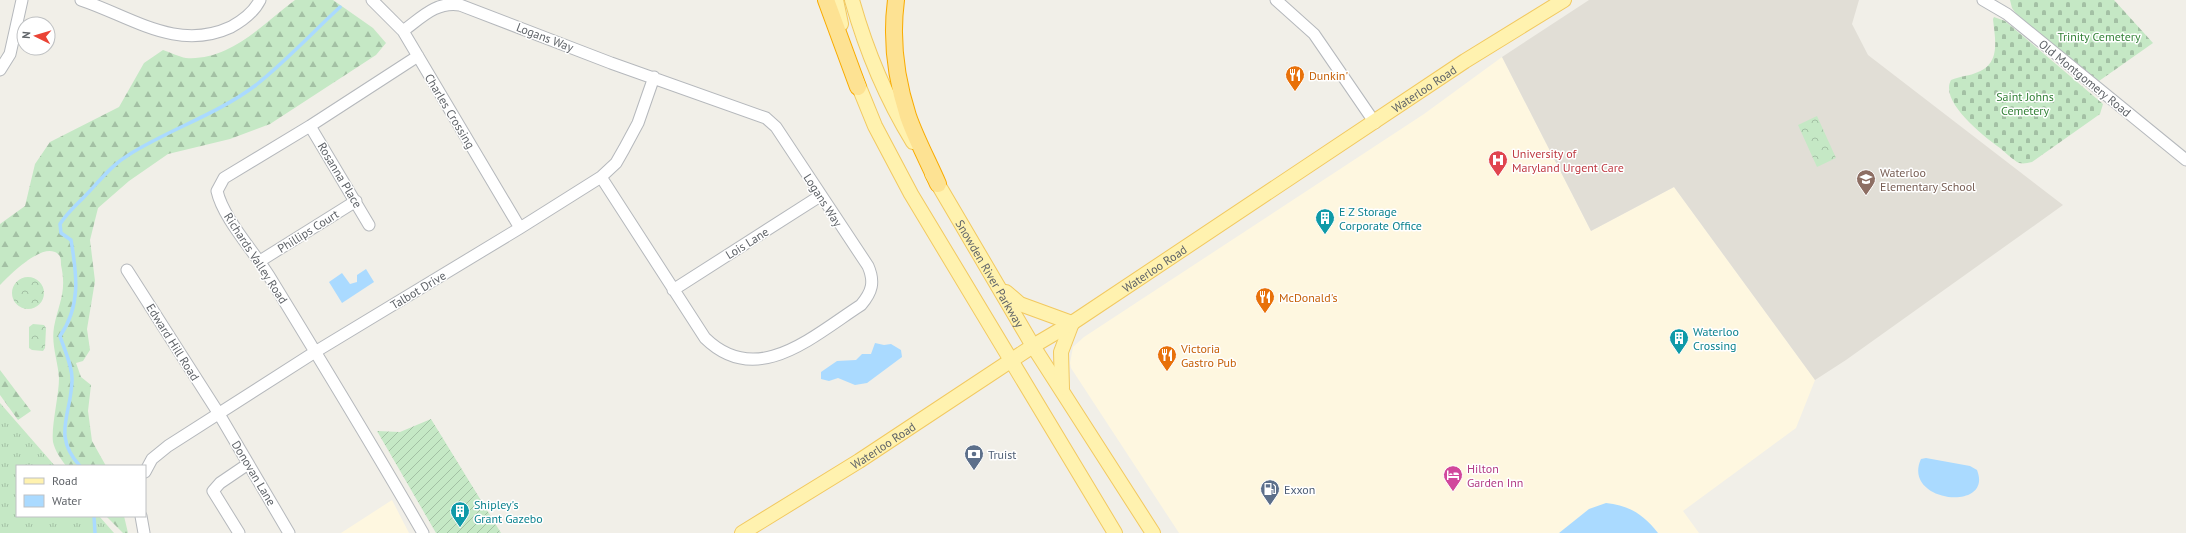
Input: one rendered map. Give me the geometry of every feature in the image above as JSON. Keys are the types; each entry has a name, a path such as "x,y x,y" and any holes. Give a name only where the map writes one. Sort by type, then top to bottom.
{"highway":[{"path":"826,0 858,87"},
{"path":"896,0 895,46 899,82 908,116 938,184"}],"main road":[{"path":"836,0 858,87 892,161 1010,361 1115,533"},
{"name":"Snowden River Parkway","path":"852,0 874,65 899,119 1033,346 1153,533"},
{"name":"Waterloo Road","path":"742,533 860,461 1033,346 1072,323 1174,253 1374,123 1465,61 1564,0"},
{"path":"997,284 1020,304 1072,323 1061,352 1062,391"}],"street":[{"path":"0,70 10,54 22,0"},
{"path":"82,0 168,34 192,37 208,35 233,25 244,19 260,0"},
{"name":"Charles Crossing","path":"372,0 403,31 520,228"},
{"path":"1276,0 1314,34 1374,123"},
{"name":"Old Montgomery Road","path":"1986,1 2007,14 2186,160"},
{"name":"Logans Way","path":"403,31 435,7 448,3 460,5 611,63 766,118 776,127 820,196 868,266 872,277 872,287 869,295 861,305 791,350 770,358 750,360 733,357 716,349 705,338 601,177"},
{"name":"Richards Valley Road","path":"418,56 310,126 224,178 216,191 220,203 260,261 375,450 423,533"},
{"name":"Talbot Drive","path":"146,470 152,459 315,352 520,228 601,177 616,163 638,123 654,77"},
{"name":"Rosanna Place","path":"310,126 369,225"},
{"name":"Lois Lane","path":"673,290 820,196"},
{"name":"Phillips Court","path":"260,261 356,201"},
{"name":"Edward Hill Road","path":"128,270 219,414"},
{"name":"Donovan Lane","path":"219,414 289,533"},
{"path":"239,533 213,491 220,483 248,464"},
{"path":"141,517 144,533"}],"shaded area":[{"name":"Waterloo Elementary School","path":"1589,0 1859,0 1852,24 1868,55 2063,205 1846,360 1815,380 1674,187 1591,231 1502,57"},
{"path":"1502,57 1591,231 1674,187 1815,380 1796,428 1683,511 1699,533 1179,533 1071,368 1070,363 1073,347 1084,337 1424,114"},
{"path":"392,500 409,533 341,533"}],"green space":[{"path":"295,0 333,0 373,28 386,43 376,55 270,124 230,139 168,154 129,181 98,208 90,240 95,281 87,329 90,350 83,361 76,363 81,377 91,385 88,411 92,441 105,465 65,465 58,455 53,442 59,378 53,334 63,290 63,274 60,257 52,251 36,255 19,267 0,285 0,224 25,206 35,164 50,142 119,107 144,63 163,50 186,58 217,54 258,30"},
{"name":"Trinity Cemetery","path":"2010,0 2114,0 2153,43 2099,81 2017,15 2012,8"},
{"name":"Saint Johns Cemetery","path":"1994,17 2005,21 2103,104 2100,114 2032,162 2019,163 1984,136 1965,118 1951,98 1949,89 1951,80 1978,72 1990,63 1995,50"},
{"path":"1817,116 1836,158 1817,167 1798,125"},
{"path":"25,277 31,277 40,281 44,293 40,305 31,309 25,309 16,305 12,296 12,290 16,281"},
{"path":"33,324 44,325 46,328 45,348 43,351 32,350 29,348 29,327"},
{"path":"0,370 31,411 18,420 0,395"},
{"path":"0,403 54,465 16,465 16,517 100,517 114,533 0,533"},
{"path":"431,419 501,533 436,533 377,431 400,432"},
{"path":"107,517 124,517 128,533 123,533"}],"water":[{"path":"366,269 374,282 342,303 329,282 342,273 350,284 357,282 357,275"},
{"path":"875,343 884,345 891,344 901,350 902,357 867,383 855,385 838,378 829,381 821,379 821,372 837,361 856,360 862,354 871,354"},
{"path":"1926,458 1970,466 1977,470 1979,484 1973,492 1961,497 1948,497 1934,493 1924,485 1918,474 1921,459"},
{"path":"1606,503 1622,506 1635,512 1647,521 1658,533 1559,533 1589,509"}],"waterway":[{"path":"79,465 67,445 65,435 72,376 70,364 60,336 67,325 71,313 76,290 76,278 71,240 61,233 60,224 65,216 123,158 145,145 210,113 256,85 288,57 340,7"},
{"path":"94,517 95,533"}],"place":[{"name":"Dunkin'","path":"1295,92"},
{"name":"University of Maryland Urgent Care","path":"1498,177"},
{"name":"Waterloo Elementary School","path":"1866,196"},
{"name":"E Z Storage Corporate Office","path":"1325,235"},
{"name":"McDonald's","path":"1265,314"},
{"name":"Waterloo Crossing","path":"1679,355"},
{"name":"Victoria Gastro Pub","path":"1167,372"},
{"name":"Truist","path":"974,471"},
{"name":"Hilton Garden Inn","path":"1453,492"},
{"name":"Exxon","path":"1270,506"},
{"name":"Shipley's Grant Gazebo","path":"460,528"}]}
